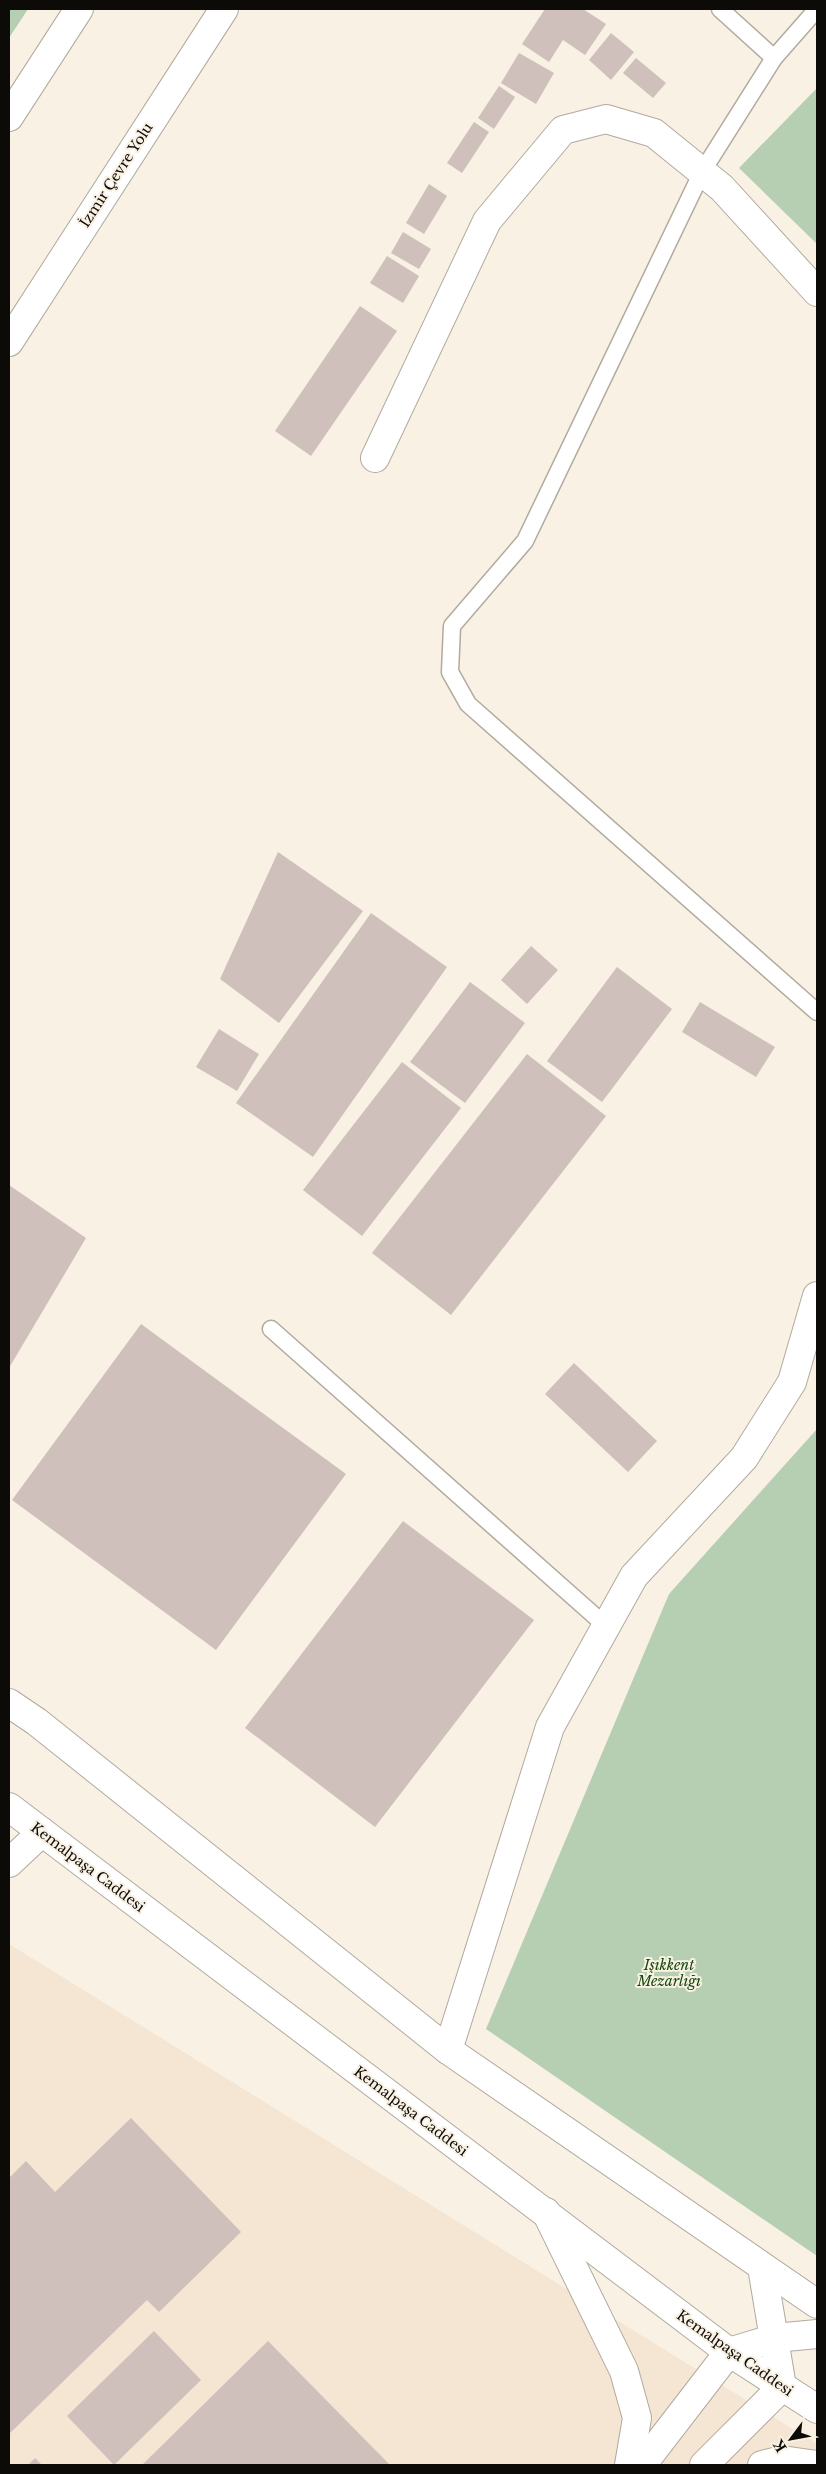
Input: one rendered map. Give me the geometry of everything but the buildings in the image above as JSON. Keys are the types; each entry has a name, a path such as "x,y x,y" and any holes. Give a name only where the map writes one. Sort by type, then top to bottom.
{"main road":[{"path":"9,117 79,9"},
{"name":"İzmir Çevre Yolu","path":"9,342 224,9"},
{"path":"375,458 487,221 563,130 606,119 654,133 722,188 817,292"},
{"path":"448,2050 550,1727 634,1576 744,1458 792,1382 817,1296"},
{"path":"9,1703 37,1722 448,2050 817,2304"},
{"name":"Kemalpaşa Caddesi","path":"9,1807 729,2352 817,2410"},
{"path":"9,1863 42,1832"},
{"path":"546,2212 624,2371 637,2418 629,2465"},
{"path":"704,2465 782,2386 762,2267"},
{"path":"642,2465 729,2352 775,2338 817,2334"},
{"path":"762,2465 782,2460 817,2465"}],"lane":[{"path":"720,9 774,58"},
{"path":"817,9 774,58 702,172 525,541 452,626 450,672 468,704 817,1012"},
{"path":"271,1329 606,1626"}],"shaded area":[{"path":"9,1944 817,2444 817,2465 9,2465"}],"green space":[{"path":"9,9 28,9 9,38"},
{"path":"817,88 817,244 739,168"},
{"name":"Işıkkent Mezarlığı","path":"817,1429 817,2256 486,2029 669,1594"}]}
